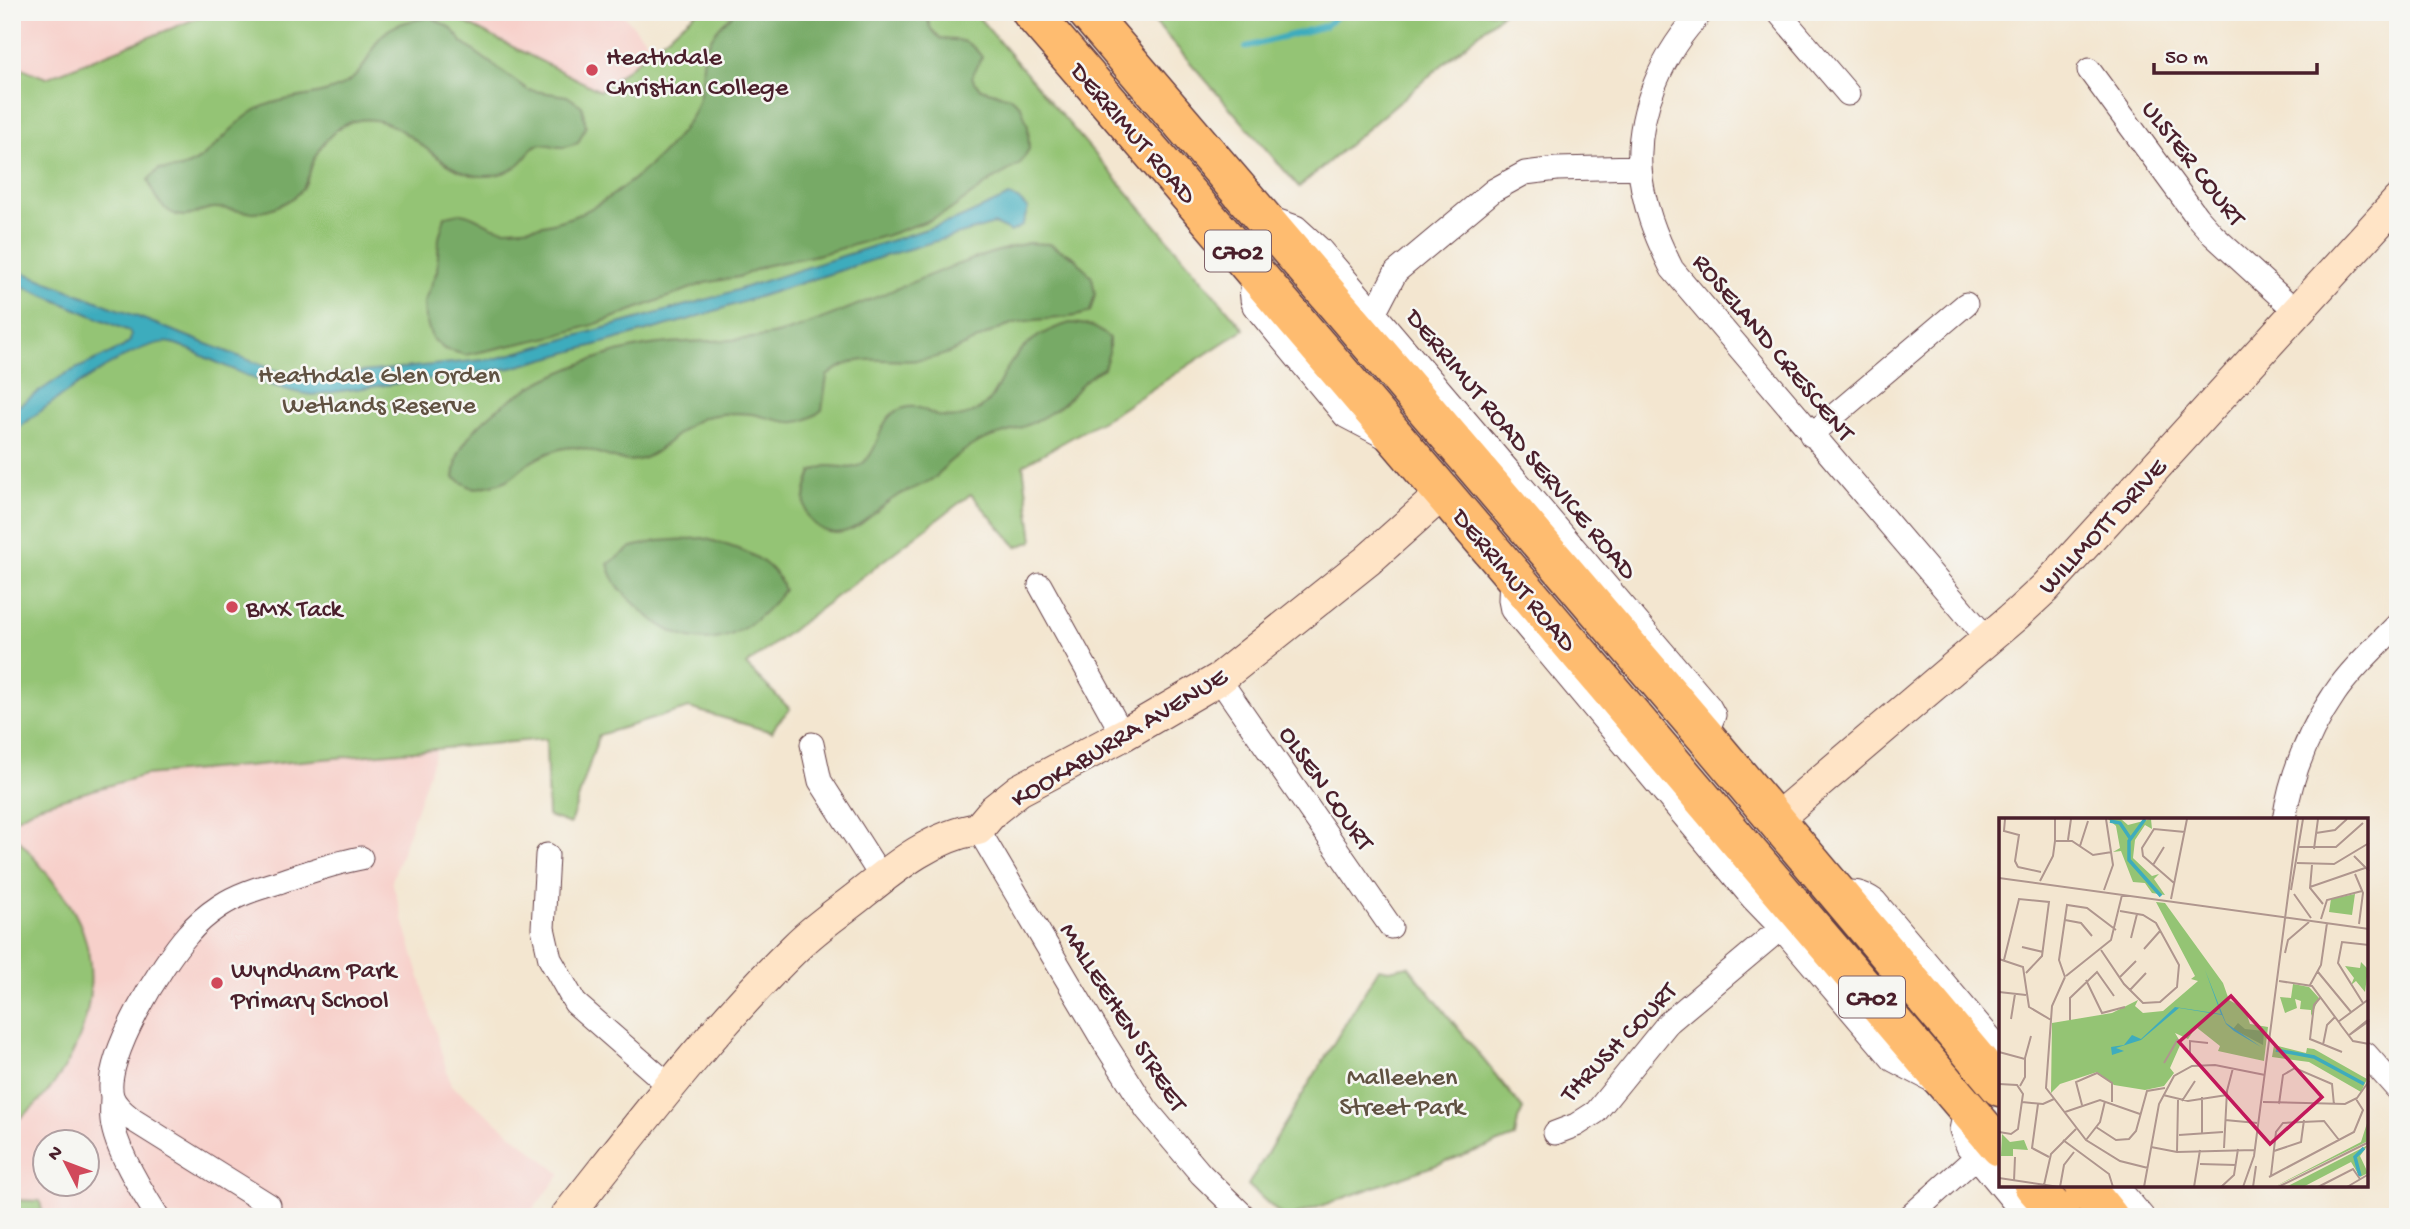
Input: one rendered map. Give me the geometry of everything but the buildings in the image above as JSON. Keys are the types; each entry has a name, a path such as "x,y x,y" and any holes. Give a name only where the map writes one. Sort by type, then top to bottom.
{"highway":[{"name":"DERRIMUT ROAD","path":"1031,12 1258,274 1958,1098 1988,1152"},
{"name":"DERRIMUT ROAD","path":"1087,12 1705,736 1999,1086"},
{"path":"1443,493 1474,467"},
{"path":"1743,847 1775,820"},
{"path":"1828,946 1824,927 1825,912 1829,902 1838,894"},
{"path":"2035,1187 2061,1217"},
{"path":"2085,1187 2109,1217"}],"street":[{"name":"ROSELAND CRESCENT","path":"1702,12 1675,46 1654,85 1643,127 1640,167 1646,202 1658,240 1672,268 1811,435 1987,639"},
{"path":"1778,12 1848,94"},
{"name":"ULSTER COURT","path":"2089,70 2197,217 2296,311"},
{"path":"1375,312 1396,272 1494,190 1525,173 1557,169 1640,167"},
{"name":"WILLMOTT DRIVE","path":"1775,820 2045,588 2398,201"},
{"name":"DERRIMUT ROAD SERVICE ROAD","path":"1257,214 1296,227 1308,236 1375,312 1709,706 1714,715 1705,736"},
{"path":"1811,435 1966,304"},
{"name":"KOOKABURRA AVENUE","path":"978,829 994,810 1018,790 1123,735 1219,679 1356,569 1443,493"},
{"path":"1511,574 1512,610 1758,905 1782,928 1893,1060 1958,1098"},
{"path":"1040,585 1123,735"},
{"path":"2284,818 2297,765 2314,728 2336,692 2398,624"},
{"name":"OLSEN COURT","path":"1219,679 1391,928"},
{"path":"812,744 820,781 882,878"},
{"path":"566,1217 722,1024 799,944 882,878 931,844 960,832 978,829"},
{"name":"MALLEEHEN STREET","path":"978,829 1147,1110 1201,1174 1245,1217"},
{"path":"547,855 542,928 550,959 575,1003 671,1087"},
{"path":"158,1217 136,1180 119,1142 112,1121 111,1082 124,1040 161,969 194,927 221,905 240,894 335,863 361,858"},
{"path":"1838,894 1850,890 1864,893 1875,901 1999,1048"},
{"name":"THRUSH COURT","path":"1555,1133 1576,1125 1596,1112 1668,1023 1782,928"},
{"path":"2368,1056 2398,1090"},
{"path":"112,1097 118,1108 133,1120 269,1205"},
{"path":"1909,1217 1988,1152 1999,1171"},
{"path":"2008,1187 2026,1217"},
{"path":"2118,1187 2143,1217"}],"shaded area":[{"path":"12,12 213,12 46,78 12,64"},
{"name":"Heathdale Christian College","path":"444,12 621,12 653,48 600,91"},
{"name":"Wyndham Park Primary School","path":"437,749 392,881 451,1085 561,1174 527,1217 43,1217 40,1201 12,1200 12,821 38,806 145,775"}],"green space":[{"name":"Heathdale Glen Orden Wetlands Reserve","path":"213,12 444,12 600,91 697,12 974,12 1244,329 1117,412 1023,465 1033,541 1017,547 971,494 746,665 790,709 772,732 689,708 599,735 570,824 548,816 546,739 145,775 38,806 12,821 12,64 46,78"},
{"path":"736,12 925,12 931,29 941,39 964,42 982,57 972,76 981,89 1010,97 1021,106 1028,126 1029,149 1020,164 992,180 949,211 885,236 764,266 739,277 705,283 596,324 554,336 466,355 444,349 432,338 425,318 424,302 437,271 439,238 445,216 466,214 500,229 514,229 561,220 604,201 660,156 688,122 699,96 704,56 709,41 718,28"},
{"path":"1160,12 1504,12 1299,187 1153,20"},
{"path":"431,17 451,28 463,43 528,90 567,96 582,106 586,126 578,143 563,147 537,145 522,162 511,169 499,174 479,176 462,172 446,163 399,129 383,122 365,119 346,124 332,134 314,159 302,189 293,198 275,207 250,212 213,208 182,216 166,209 158,201 148,180 159,169 187,166 199,159 240,122 263,106 341,86 359,72 378,40 390,29 405,22"},
{"path":"1028,243 1049,244 1074,257 1092,277 1095,294 1090,312 1072,317 1015,323 933,358 850,363 827,376 822,410 806,420 783,422 746,413 715,415 690,424 657,451 638,460 619,460 574,447 540,457 498,484 474,489 454,478 459,453 473,432 494,412 518,394 575,366 633,348 658,344 743,339 777,334 939,271"},
{"path":"1070,323 1091,326 1100,331 1109,338 1109,352 1104,368 1088,378 1051,413 973,445 950,461 932,479 894,498 856,527 845,532 823,530 808,517 805,498 812,472 827,466 859,466 874,448 885,423 898,410 916,407 948,418 980,409 1024,347 1040,335"},
{"path":"703,538 739,549 762,561 779,578 784,590 751,624 733,634 715,639 697,639 678,634 658,623 623,592 608,564 632,547 658,541"},
{"path":"12,834 47,873 74,912 89,956 90,983 87,1011 79,1038 67,1063 52,1086 33,1107 12,1124"},
{"name":"Malleehen Street Park","path":"1408,966 1523,1109 1515,1137 1290,1217 1283,1217 1248,1185 1379,968 1389,970"},
{"path":"12,1200 40,1201 43,1217 12,1217"}],"water":[{"path":"1009,196 1018,199 1028,209 1022,226 1011,232 994,224 687,320 511,368 312,395 258,380 176,344 157,344 114,362 43,409 12,434 12,410 65,374 123,347 130,341 131,335 129,331 12,282 12,268 287,375 301,378 494,359 715,297 958,219"}],"waterway":[{"path":"1246,47 1325,26 1342,12"}],"place":[{"name":"Heathdale Christian College","path":"592,70"},
{"name":"BMX Tack","path":"232,607"},
{"name":"Wyndham Park Primary School","path":"217,983"}]}
